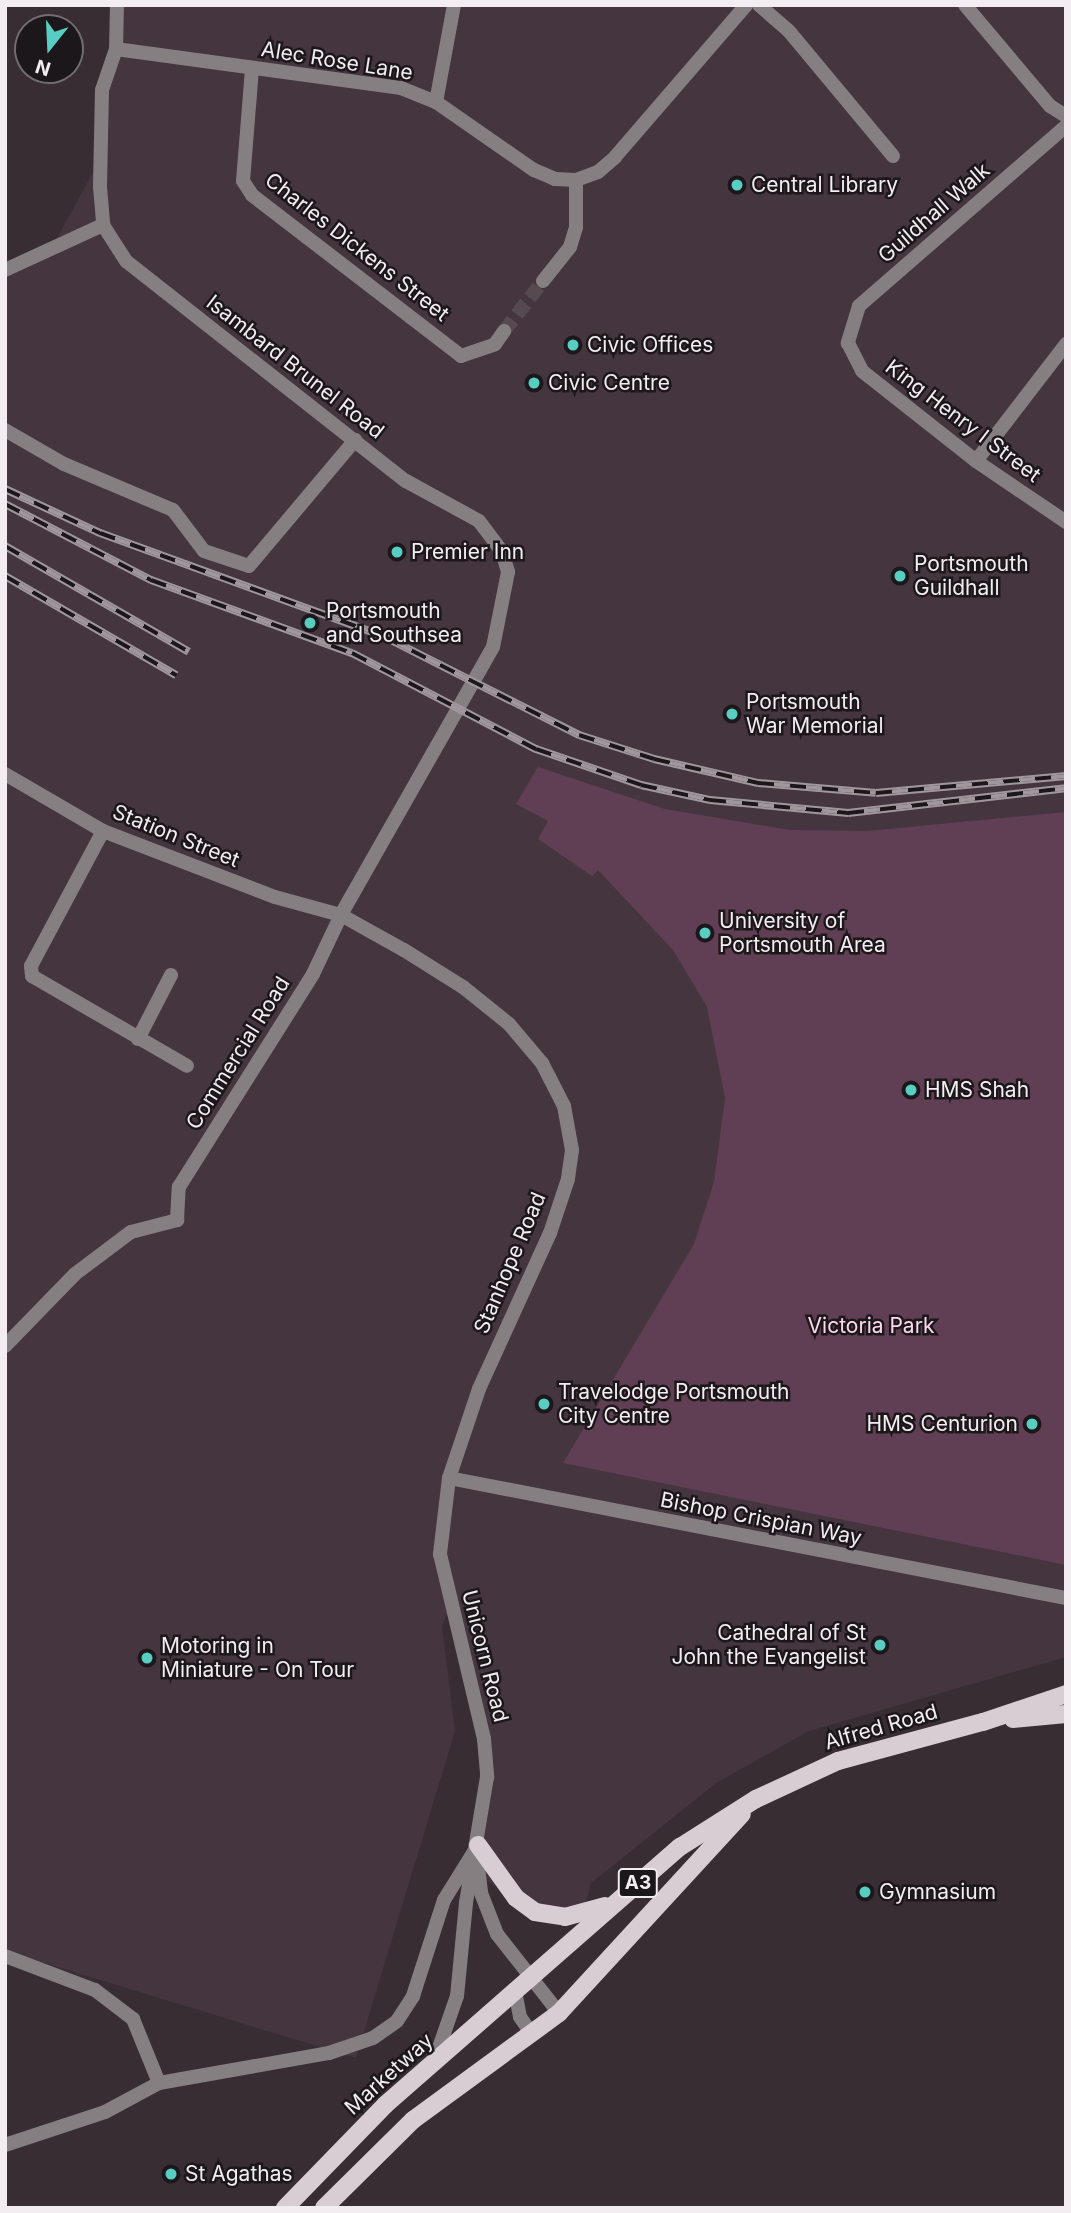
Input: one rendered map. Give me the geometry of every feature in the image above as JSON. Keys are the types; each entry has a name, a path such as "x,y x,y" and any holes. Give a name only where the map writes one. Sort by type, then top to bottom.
{"main road":[{"name":"Alfred Road","path":"528,1978 680,1847 756,1799 838,1761 983,1722 1061,1697"},
{"name":"Alfred Road","path":"983,1722 1066,1714"},
{"name":"Alfred Road","path":"559,2013 756,1799"},
{"path":"478,1845 516,1898 535,1912 565,1917 613,1903"},
{"name":"Marketway","path":"285,2208 385,2105 528,1978"},
{"name":"A3","path":"324,2208 413,2120 559,2013"}],"street":[{"path":"5,270 103,225 102,90 116,49 117,5"},
{"path":"436,102 454,5"},
{"path":"543,281 570,247 576,227 576,180 598,172 615,157 746,5"},
{"path":"759,5 788,30 893,156"},
{"path":"965,5 1050,106 1066,116"},
{"name":"Alec Rose Lane","path":"116,49 401,89 436,102 534,170 555,179 576,180"},
{"name":"Charles Dickens Street","path":"252,69 243,181 252,195 461,356 495,344 504,331"},
{"name":"Guildhall Walk","path":"848,343 859,306 1066,126"},
{"name":"Isambard Brunel Road","path":"103,225 126,261 406,481 479,521 502,552 508,572 500,625 452,722"},
{"name":"King Henry I Street","path":"848,343 862,371 976,461 1066,522"},
{"path":"976,461 1066,344"},
{"path":"5,430 64,464 173,510 204,551 249,566 355,440"},
{"name":"Commercial Road","path":"5,1346 75,1274 131,1232 177,1220 180,1187 313,974 341,915 452,722"},
{"name":"Station Street","path":"5,774 103,831 275,897 341,915"},
{"path":"103,831 31,966 32,976 187,1066"},
{"name":"Stanhope Road","path":"341,915 452,980 509,1024 542,1063 570,1127 568,1179 550,1233 479,1389 449,1478"},
{"path":"138,1039 171,975"},
{"name":"Bishop Crispian Way","path":"449,1478 1066,1598"},
{"name":"Unicorn Road","path":"434,2063 457,1997 466,1903 478,1845 487,1765 440,1554 449,1478"},
{"path":"5,2145 105,2112 159,2083 329,2053 373,2038 397,2021 413,1996 444,1900 478,1845"},
{"name":"Unicorn Road","path":"478,1845 478,1875 487,1911 528,1978 559,2013"},
{"path":"5,1956 95,1990 133,2019 159,2083"},
{"path":"514,1991 520,2017 531,2033"}],"shaded area":[{"name":"University of Portsmouth Area","path":"117,5 1066,5 1066,1657 809,1731 716,1783 591,1883 583,1914 523,1904 478,1875 483,1812 480,1721 450,1606 442,1626 455,1731 356,2058 5,1951 5,270 50,251 98,163"}],"green space":[{"name":"Victoria Park","path":"538,767 665,809 790,830 867,831 1066,812 1066,1565 563,1463 694,1244 714,1182 725,1098 707,1007 673,950 598,870 592,876 538,839 548,821 516,804"}],"tunnel":[{"path":"504,331 543,281"}],"railway":[{"path":"5,489 100,533 383,636 579,735 654,759 758,783 876,793 1066,776"},
{"path":"5,504 151,580 352,653 536,749 641,785 710,800 848,813 1066,788"},
{"path":"5,546 189,652"},
{"path":"5,576 176,675"}],"place":[{"name":"Central Library","path":"737,185"},
{"name":"Civic Offices","path":"573,345"},
{"name":"Civic Centre","path":"534,383"},
{"name":"Premier Inn","path":"397,552"},
{"name":"Portsmouth Guildhall","path":"900,576"},
{"name":"Portsmouth and Southsea","path":"310,623"},
{"name":"Portsmouth War Memorial","path":"732,714"},
{"name":"University of Portsmouth Area","path":"705,933"},
{"name":"HMS Shah","path":"911,1090"},
{"name":"Travelodge Portsmouth City Centre","path":"544,1404"},
{"name":"HMS Centurion","path":"1032,1424"},
{"name":"Cathedral of St John the Evangelist","path":"880,1645"},
{"name":"Motoring in Miniature - On Tour","path":"147,1658"},
{"name":"Gymnasium","path":"865,1892"},
{"name":"St Agathas","path":"171,2174"}]}
